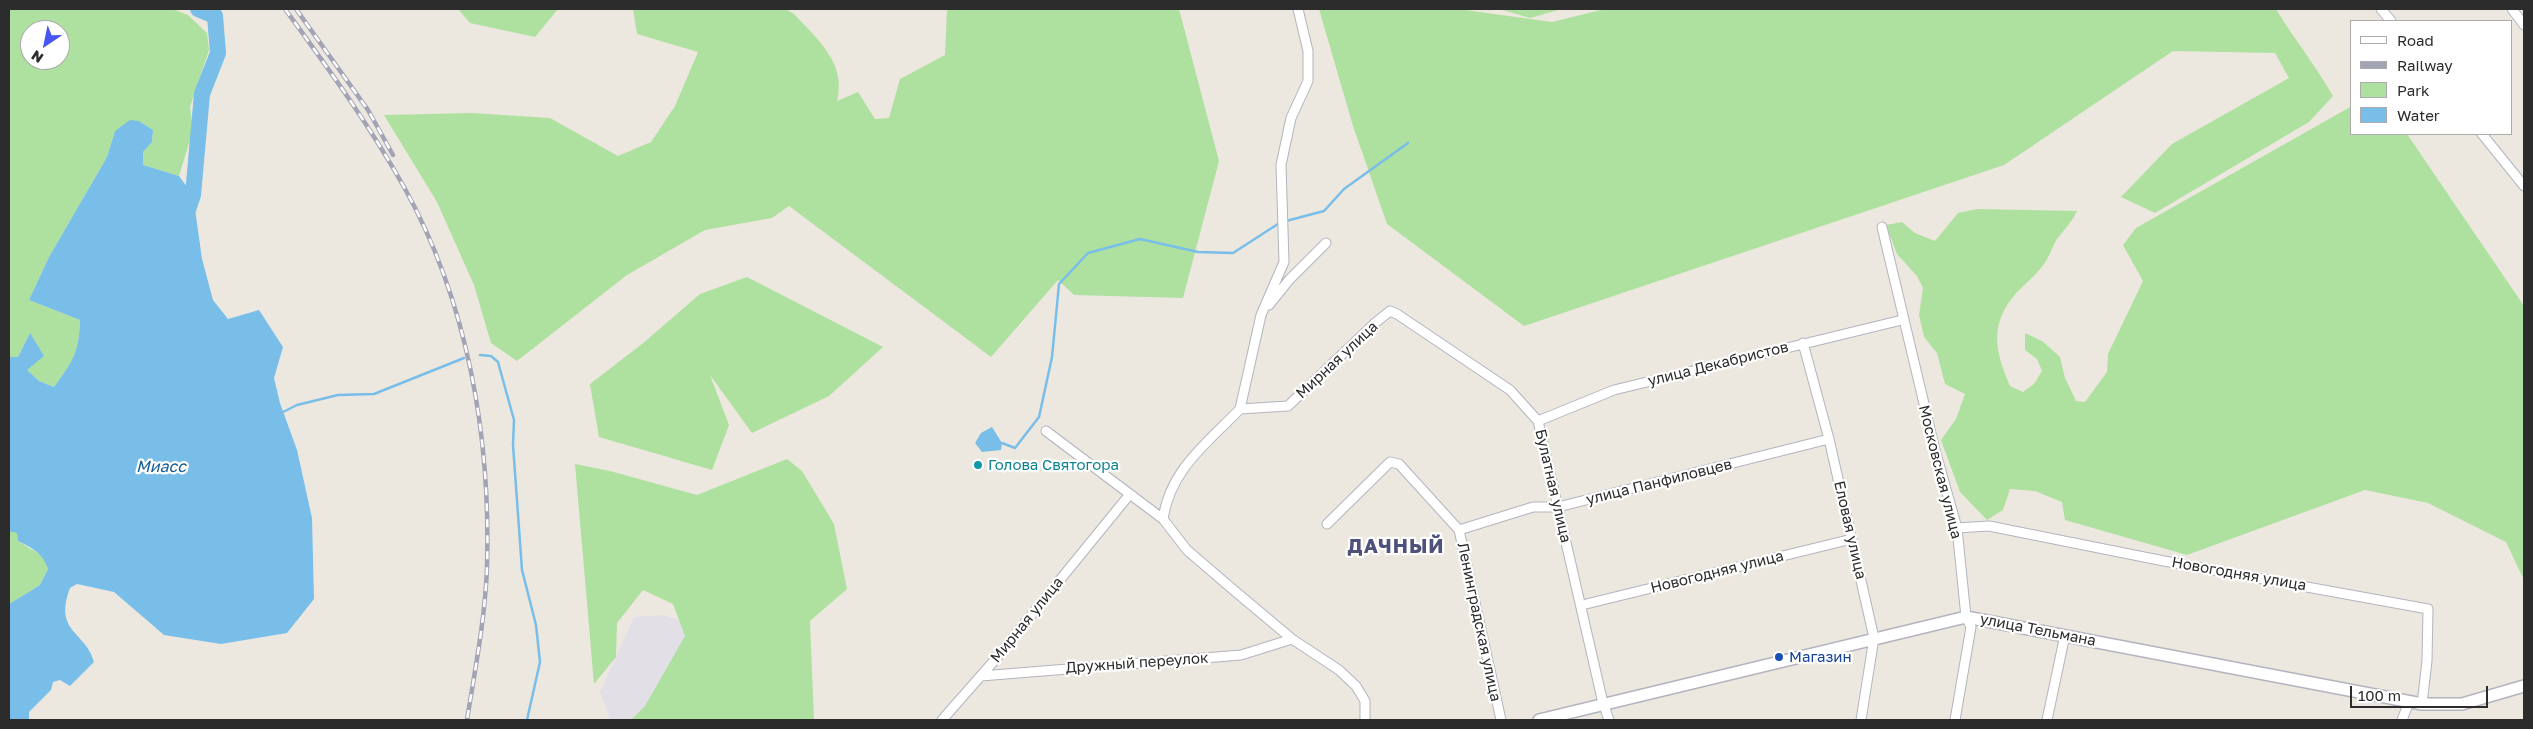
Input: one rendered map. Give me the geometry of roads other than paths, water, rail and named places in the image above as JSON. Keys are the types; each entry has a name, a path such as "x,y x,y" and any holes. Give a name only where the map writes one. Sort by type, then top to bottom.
{"street":[{"path":"1163,518 1166,499 1176,478 1240,409 1261,315 1284,262 1281,165 1291,118 1308,81 1308,51 1298,9"},
{"path":"2381,9 2390,20"},
{"path":"2512,9 2524,25"},
{"path":"2483,135 2524,186"},
{"name":"Московская улица","path":"1882,227 1902,320 1957,528 1966,617 1971,627 1956,720"},
{"path":"1261,315 1289,280 1326,243"},
{"name":"Мирная улица","path":"1240,409 1288,406 1390,311"},
{"name":"Булатная улица","path":"1390,311 1510,390 1538,421 1582,605 1603,703 1609,720"},
{"name":"улица Декабристов","path":"1538,421 1614,390 1902,320"},
{"name":"Еловая улица","path":"1803,343 1829,439 1874,638 1861,720"},
{"path":"1046,431 1163,518 1188,550 1292,639 1339,670 1356,686 1365,701 1365,720"},
{"name":"улица Панфиловцев","path":"1459,530 1532,507 1558,507 1829,439"},
{"name":"Ленинградская улица","path":"1328,524 1390,462 1398,464 1459,530 1500,720"},
{"name":"Мирная улица","path":"942,720 1130,494"},
{"name":"Новогодняя улица","path":"1957,528 1990,526 2164,561 2428,609 2427,661 2422,704"},
{"name":"Новогодняя улица","path":"1582,605 1852,539"},
{"name":"улица Тельмана","path":"1540,720 1603,703 1966,617 2422,704 2462,704 2524,686"},
{"path":"2046,720 2065,635"},
{"name":"Дружный переулок","path":"980,676 1241,655 1292,639"},
{"path":"2402,720 2410,702"}],"water":[{"name":"Миасс","path":"130,120 139,121 153,130 152,142 143,152 143,165 179,176 193,195 202,259 213,300 228,319 259,310 283,347 274,378 280,403 297,450 312,518 314,599 287,633 221,644 164,635 114,592 77,584 70,588 65,614 68,623 90,652 94,662 70,686 60,680 53,682 51,690 29,712 29,720 9,720 9,604 40,585 48,569 40,555 18,541 17,533 9,531 9,357 18,357 30,333 44,356 27,370 39,381 54,387 74,356 80,320 29,300 49,257 107,157 115,131"},
{"path":"992,427 1002,443 1001,450 982,452 975,443 981,433"}],"waterway":[{"name":"Миасс","path":"186,216 193,195 202,94 218,53 215,16 198,9"},
{"path":"1286,221 1324,211 1344,189 1408,143"},
{"path":"1002,443 1015,448 1039,417 1052,357 1059,284 1088,253 1140,239 1198,252 1233,253 1281,222"},
{"path":"480,355 491,356 498,362 514,420 513,445 522,570 536,625 540,662 527,720"},
{"path":"283,412 297,405 338,395 374,394 464,358"}],"railway":[{"path":"285,9 362,118 404,187 426,231 445,277 459,324 471,372 479,421 485,470 487,519 487,568 484,606 467,720"},
{"path":"296,9 368,110 393,155"}],"place":[{"name":"Голова Святогора","path":"978,465"},
{"name":"Магазин","path":"1779,657"}],"district":[{"name":"ДАЧНЫЙ","path":"1396,547"}]}
